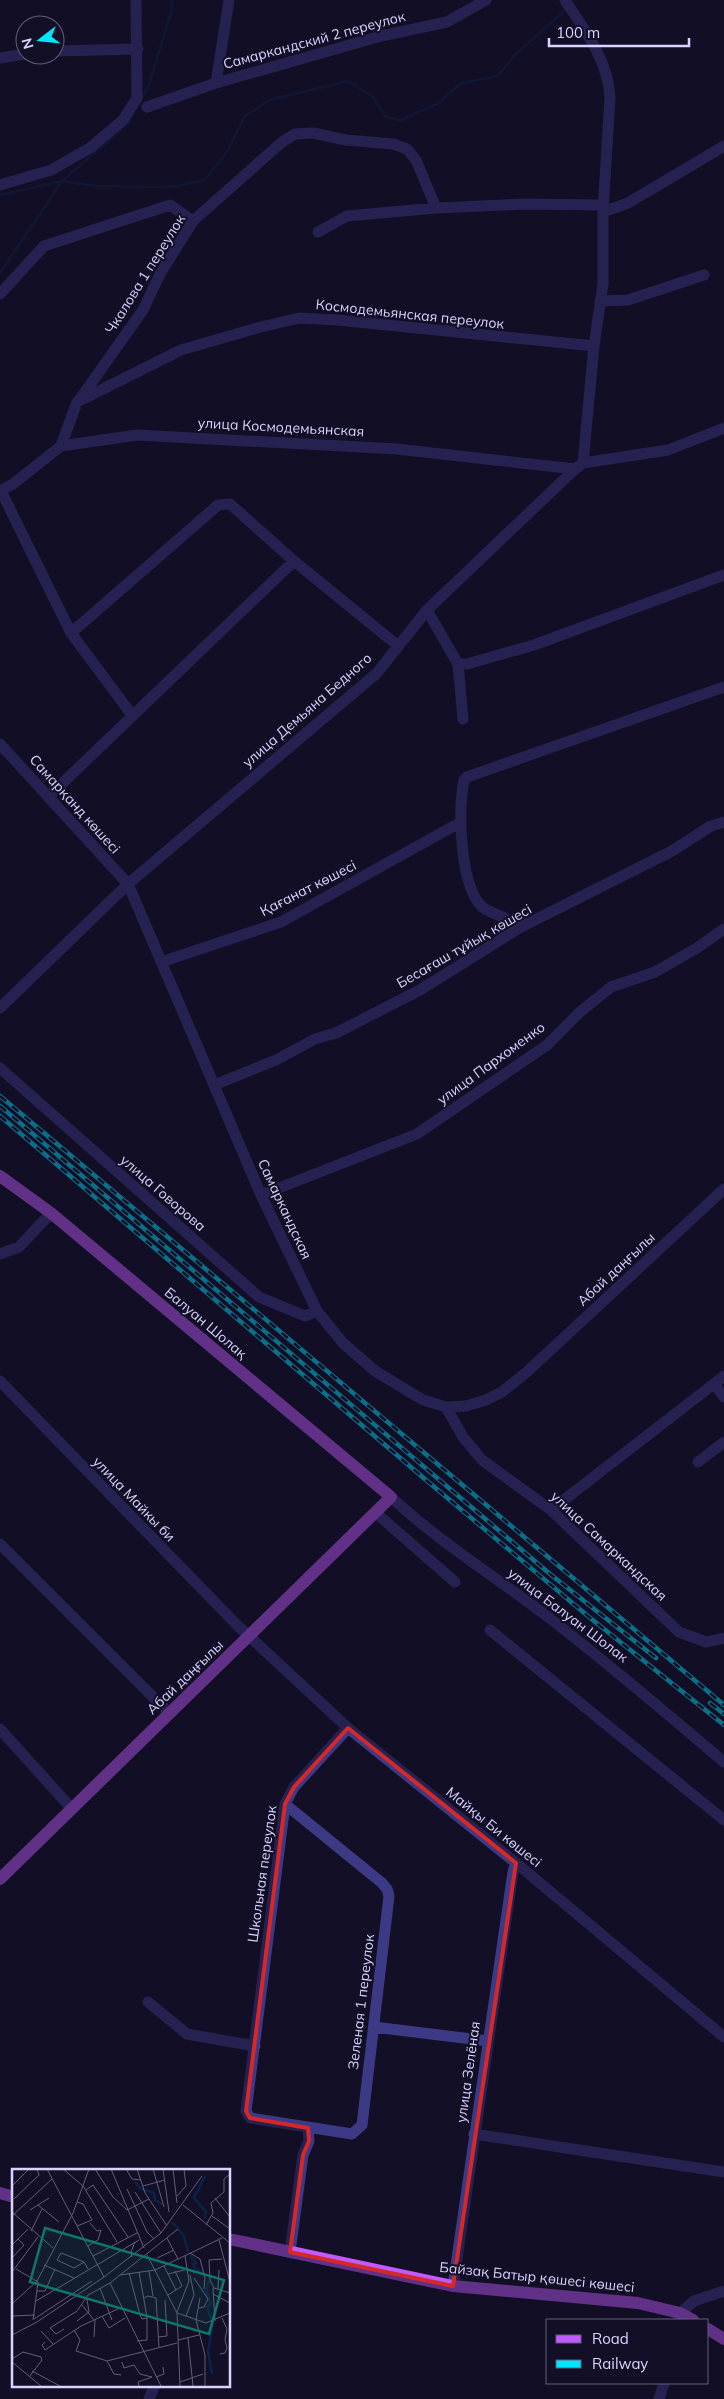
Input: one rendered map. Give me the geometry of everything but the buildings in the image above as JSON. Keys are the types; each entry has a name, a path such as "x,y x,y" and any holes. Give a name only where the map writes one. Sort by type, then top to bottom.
{"main road":[{"name":"Балуан Шолақ","path":"0,1176 51,1214 391,1497"},
{"name":"Абай даңғылы","path":"0,1878 391,1497"},
{"name":"Байзақ Батыр қөшесі көшесі","path":"230,2239 453,2286 638,2303 679,2316"},
{"path":"709,2330 724,2339"}],"street":[{"path":"0,185 51,170 90,148 123,120 137,98 136,0"},
{"path":"216,83 229,0"},
{"name":"Самаркандский 2 переулок","path":"147,107 216,83 380,36 447,22 486,0"},
{"path":"565,0 594,45 609,82 603,208 602,284 579,466 668,450 724,428"},
{"path":"65,51 138,49"},
{"path":"0,58 15,56"},
{"name":"Чкалова 1 переулок","path":"78,402 143,310 160,274 193,221 282,142 295,134 313,133 346,140 393,144 407,148 416,160 436,208"},
{"path":"318,232 346,216 436,208 524,204 603,208 628,203 724,146"},
{"path":"0,294 44,246 170,205 193,221"},
{"path":"600,302 628,300 704,275"},
{"name":"Космодемьянская переулок","path":"78,402 181,350 299,318 338,320 594,346"},
{"path":"78,402 61,446 13,484 0,491 71,634 132,715"},
{"name":"улица Космодемьянская","path":"61,446 137,435 397,449 579,466"},
{"name":"улица Демьяна Бедного","path":"0,1008 128,884 377,674 397,645 427,610 579,466"},
{"path":"71,634 218,505 230,504 294,561 397,645"},
{"path":"48,797 294,561"},
{"path":"458,664 468,664 534,645 724,575"},
{"path":"427,610 458,664 463,719"},
{"path":"519,928 504,917 487,912 477,901 470,884 465,864 461,822 462,787 467,777 724,688"},
{"name":"Самарқанд көшесі","path":"0,744 128,884"},
{"name":"Қағанат көшесі","path":"161,962 281,922 461,822"},
{"name":"Бесағаш тұйық көшесі","path":"214,1085 276,1060 315,1039 336,1033 420,990 519,928 672,851 711,826 724,822"},
{"name":"Самаркандская","path":"128,884 261,1195 317,1311 343,1343 375,1371 423,1400 446,1407 466,1406 486,1400 502,1392 528,1372"},
{"name":"улица Пархоменко","path":"261,1195 417,1134 547,1045 580,1012 611,987 655,972 724,929"},
{"name":"улица Говорова","path":"0,1068 260,1297 305,1316 317,1311"},
{"name":"Абай даңғылы","path":"528,1372 724,1189"},
{"path":"0,1254 19,1247 51,1214"},
{"path":"551,1510 724,1376"},
{"name":"улица Майкы би","path":"0,1382 248,1636"},
{"path":"714,1384 724,1397"},
{"name":"улица Самаркандская","path":"446,1407 463,1437 482,1460 551,1510 679,1632 706,1642 724,1638"},
{"path":"698,1462 724,1442"},
{"name":"улица Балуан Шолак","path":"391,1497 417,1521 547,1616 616,1670 724,1762"},
{"path":"376,1513 455,1582"},
{"path":"0,1544 169,1712"},
{"path":"490,1630 724,1820"},
{"name":"Майқы Би көшесі","path":"248,1636 348,1728 516,1863 724,2038"},
{"name":"Школьная переулок","path":"246,2111 285,1804 294,1787 348,1728"},
{"path":"0,1729 72,1809"},
{"name":"Зеленая 1 переулок","path":"246,2111 250,2118 352,2134 360,2128 374,2026 389,1896 387,1889 285,1804"},
{"name":"улица Зелёная","path":"453,2286 474,2134 516,1863"},
{"path":"148,2002 187,2034 255,2046"},
{"path":"374,2026 488,2041"},
{"path":"290,2252 303,2155 309,2141 308,2128"},
{"path":"474,2134 724,2172"},
{"path":"679,2316 694,2301 724,2291"},
{"path":"660,2399 664,2384"},
{"path":"149,2399 155,2386"}],"highlighted area":[{"path":"348,1728 516,1863 453,2286 290,2252 303,2155 309,2141 308,2128 250,2118 246,2111 285,1804 294,1787"}],"waterway":[{"path":"142,98 149,85 171,12 172,0"},
{"path":"0,195 62,181 96,186 153,187 178,186 205,180 228,150 245,116 269,100 348,81 372,96 386,117 401,120 439,103 461,83 498,76 513,57 567,8"},
{"path":"0,273 62,181 129,123 133,114"}],"railway":[{"path":"0,1096 724,1705"},
{"path":"0,1106 550,1574 656,1658"},
{"path":"0,1116 426,1480 589,1617 724,1725"},
{"path":"710,1703 724,1714"}]}
